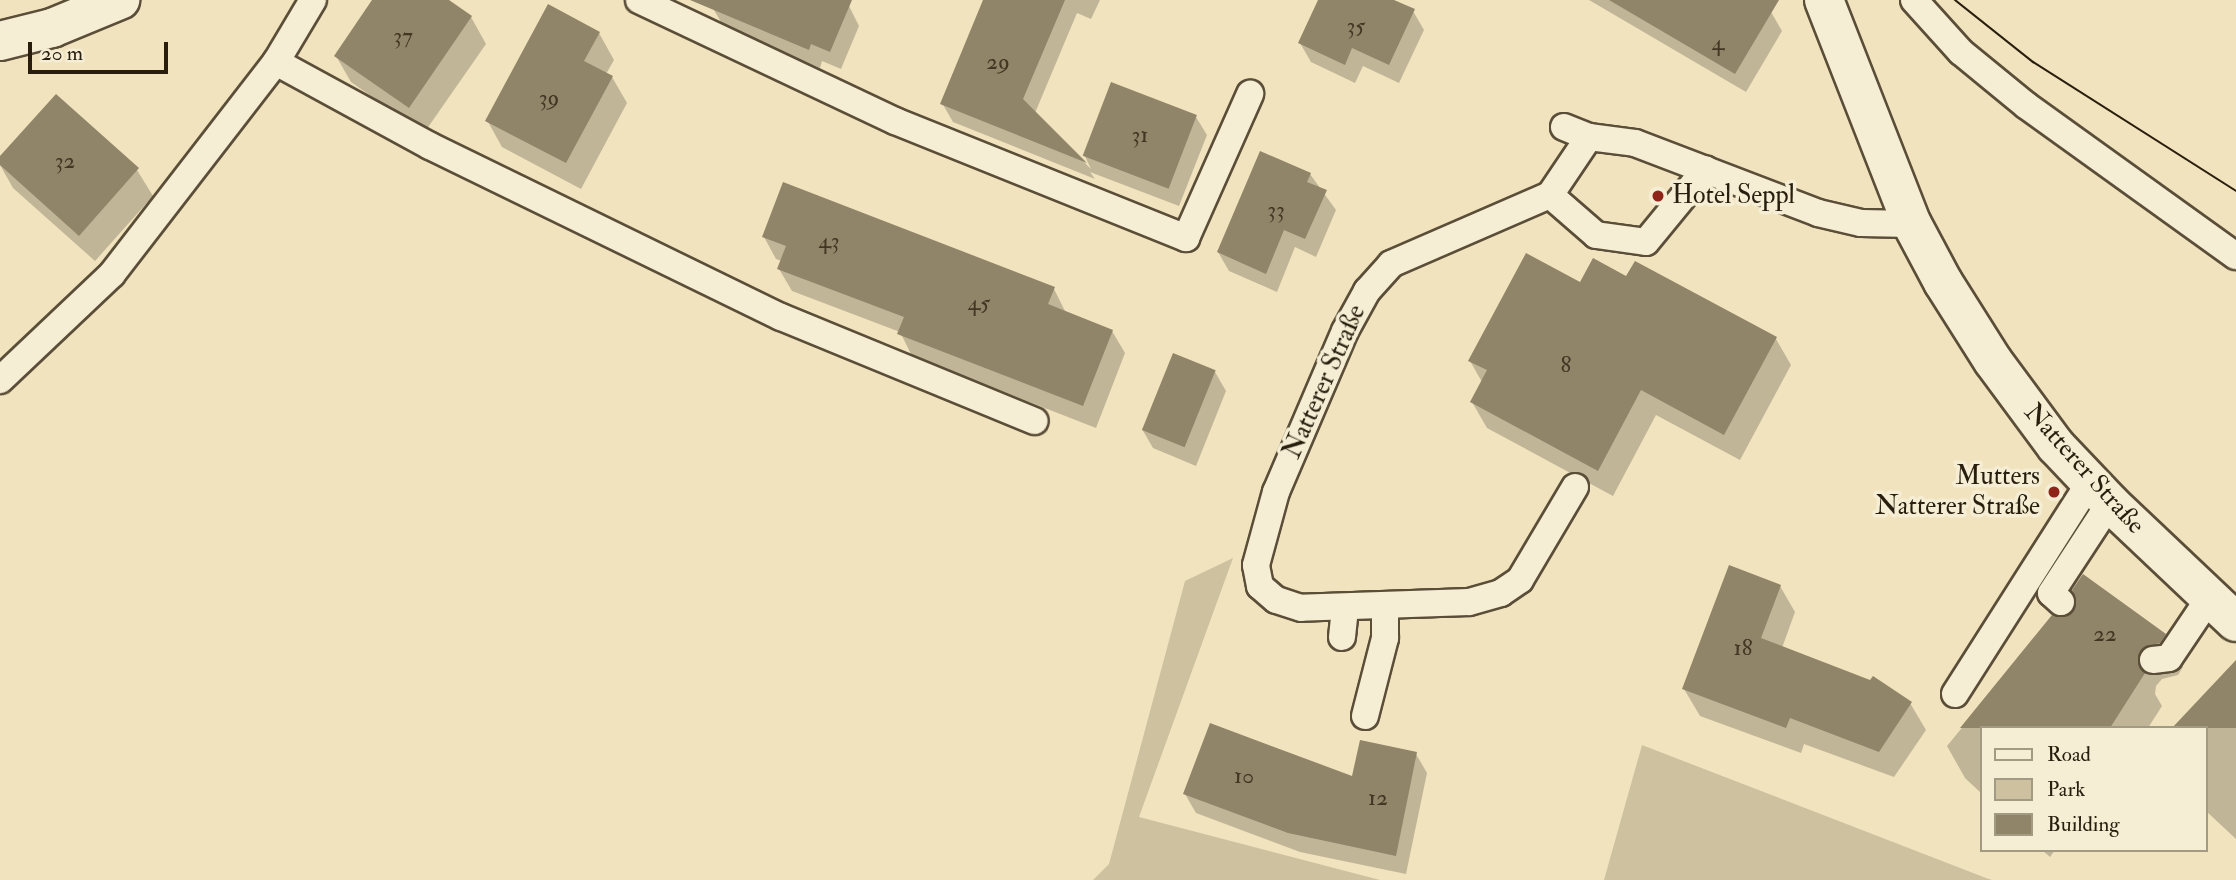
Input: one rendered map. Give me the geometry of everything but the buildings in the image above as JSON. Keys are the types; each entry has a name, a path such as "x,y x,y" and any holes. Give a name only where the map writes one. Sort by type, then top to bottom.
{"street":[{"path":"0,41 52,29 120,0"},
{"name":"Natterer Straße","path":"1824,0 1912,224 1943,282 1993,361 2056,446 2223,610"}],"lane":[{"path":"0,380 112,274 276,62 313,0"},
{"path":"639,0 895,121 1186,238 1250,94"},
{"path":"1914,0 1961,52 2027,106 2236,256"},
{"path":"276,62 430,146 781,317 1035,421"},
{"path":"1564,128 1589,137 1635,143 1818,214 1861,223 1912,224"},
{"path":"1589,137 1549,195 1597,235 1646,242 1706,169"},
{"name":"Natterer Straße","path":"1549,195 1391,264 1367,291 1345,331 1276,492 1256,565 1261,586 1276,600 1301,608 1469,602 1501,593 1520,580 1575,487"},
{"path":"2061,602 2051,593 2100,492"},
{"path":"1955,694 2100,492"},
{"path":"1342,637 1345,607"},
{"path":"1365,716 1385,638 1385,607"},
{"path":"2153,660 2169,658 2223,610"}],"green space":[{"path":"1233,558 1139,817 1380,880 1093,880 1109,864 1185,581"},
{"path":"1642,745 1986,878 1992,880 1604,880"}],"tram line":[{"path":"1955,0 2033,62 2236,191"}],"place":[{"name":"Hotel Seppl","path":"1658,196"},
{"name":"Mutters Natterer Straße","path":"2054,492"}]}
